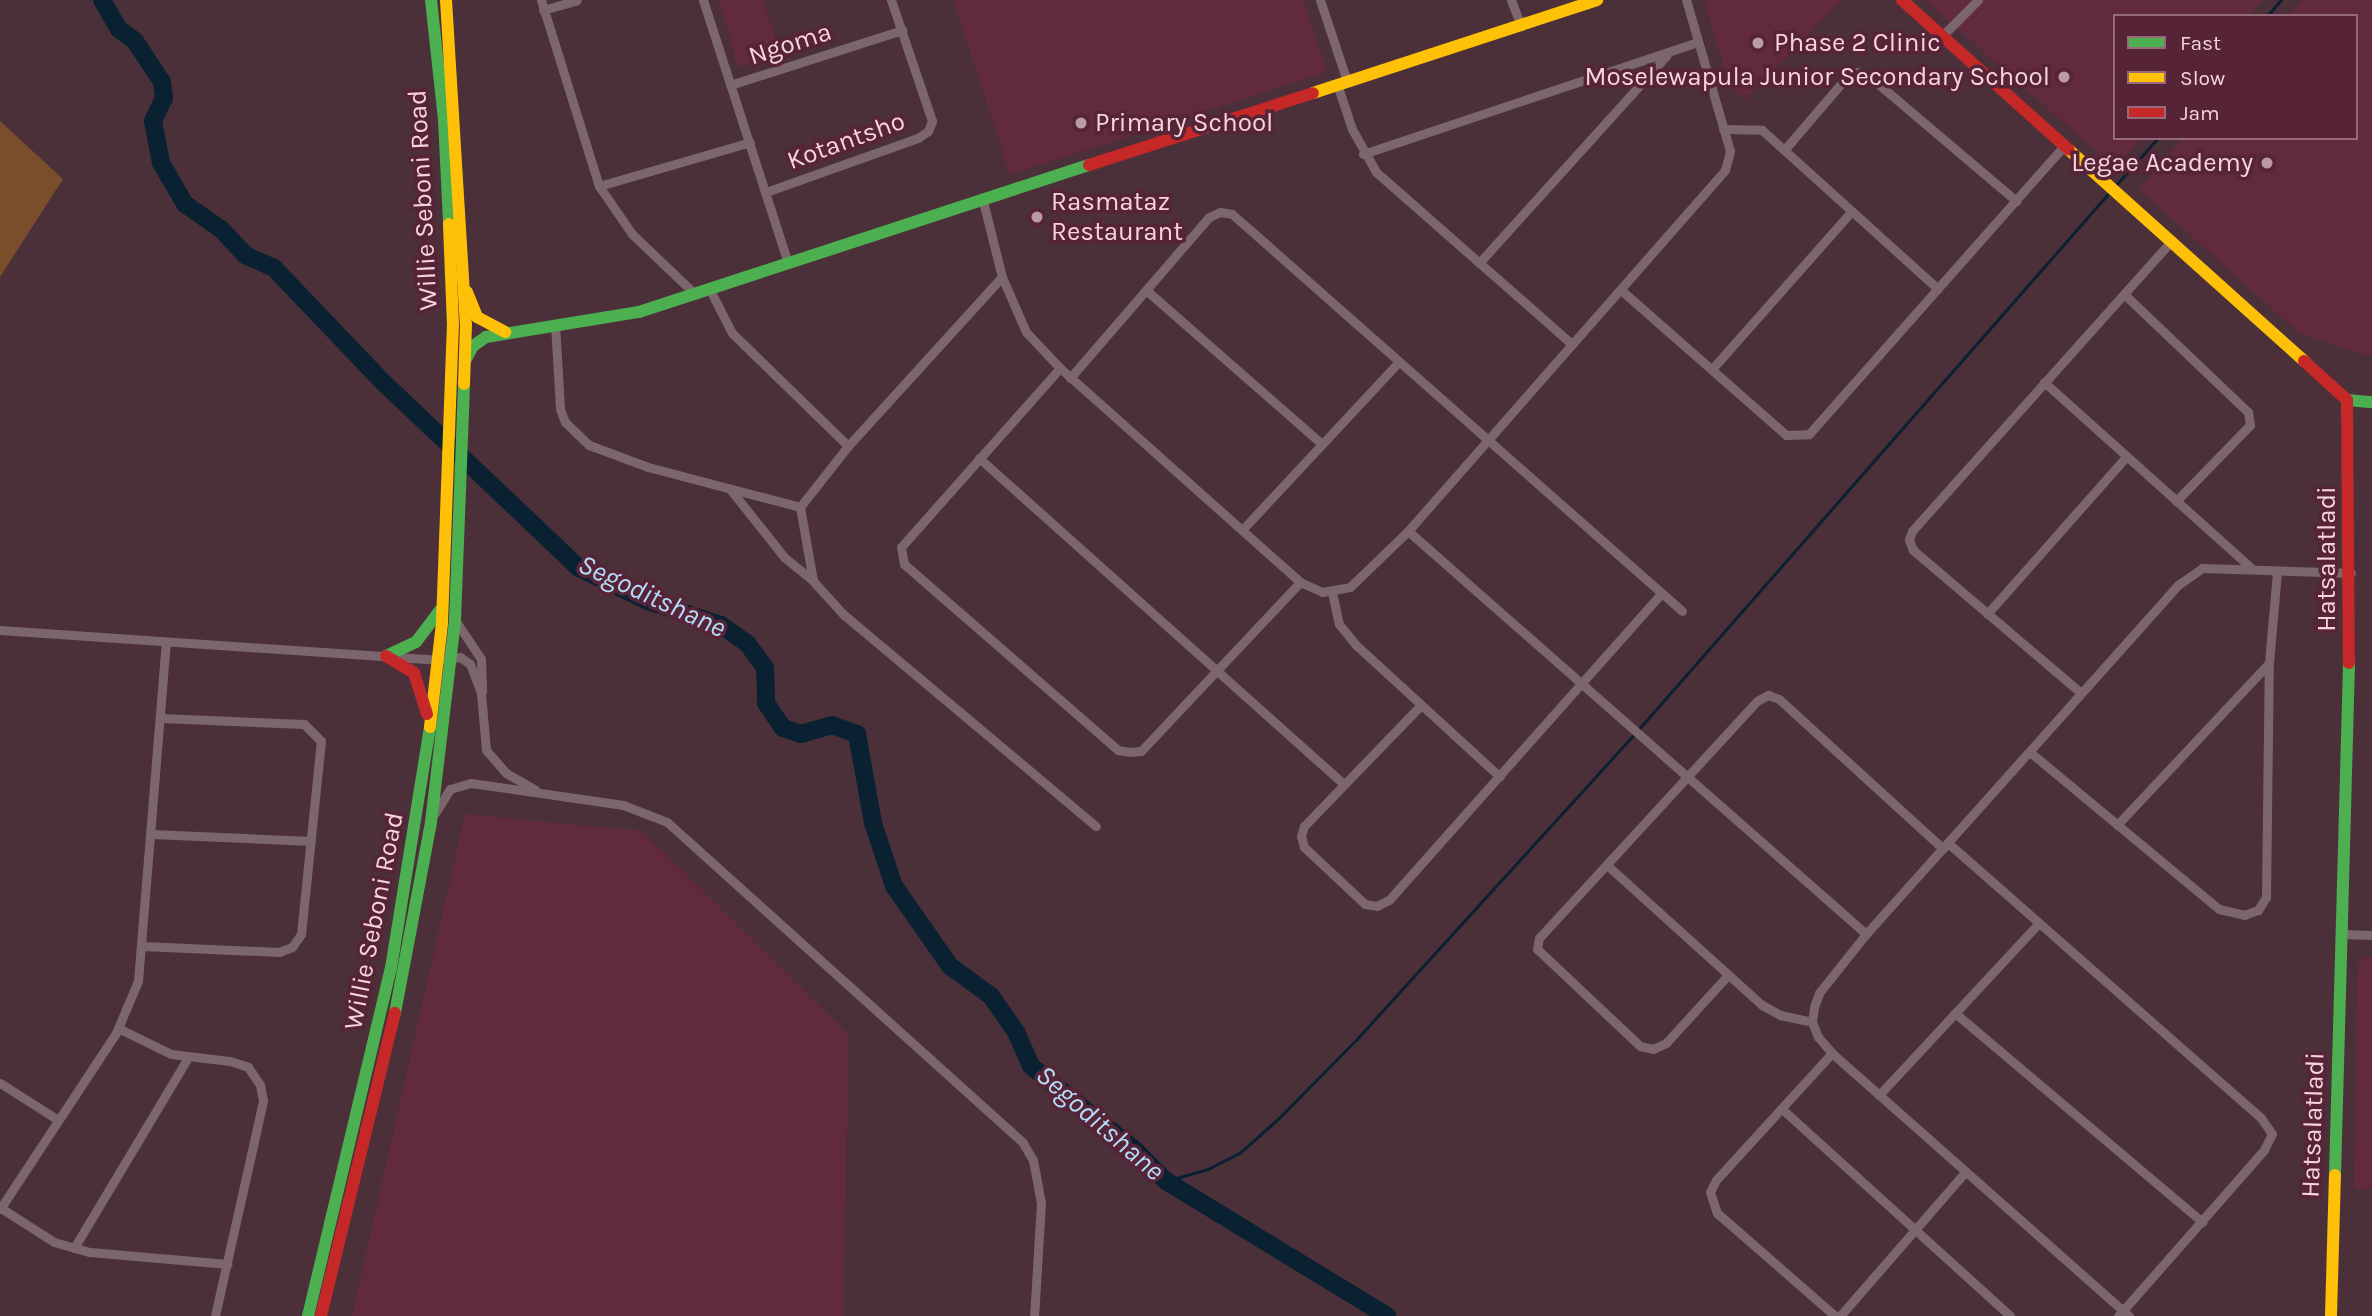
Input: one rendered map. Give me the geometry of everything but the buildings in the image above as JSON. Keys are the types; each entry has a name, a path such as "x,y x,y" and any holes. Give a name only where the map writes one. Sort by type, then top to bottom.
{"main road":[{"name":"Willie Seboni Road","path":"308,1316 391,968 430,726 443,606 453,325 444,120 431,0"},
{"name":"Willie Seboni Road","path":"321,1316 406,967 431,822 455,620 465,398 465,283 446,0"},
{"path":"465,361 478,341 505,332 639,312 696,295 1597,0"},
{"path":"1902,0 2347,400 2372,402"},
{"path":"465,283 477,317 505,332"},
{"name":"Hatsalatladi","path":"2331,1316 2351,573 2347,400"},
{"path":"386,656 416,642 443,606"},
{"path":"386,656 414,673 430,726"}],"street":[{"path":"541,0 599,186 632,233 696,295"},
{"path":"543,10 577,0"},
{"path":"703,0 788,263"},
{"name":"Kotantsho","path":"766,192 918,138 928,131 932,121 891,0"},
{"path":"1320,0 1363,154 1376,172 1572,344"},
{"path":"1511,0 1521,26"},
{"path":"983,201 1002,277 1026,332 1070,378 1300,582 1332,592 1362,579 1408,531 1726,170 1730,151 1686,0"},
{"path":"1942,36 1978,0"},
{"name":"Ngoma","path":"730,85 902,30"},
{"path":"1363,154 1668,54 1698,41"},
{"path":"1479,262 1668,54"},
{"path":"1785,149 1845,79 1857,72 1870,77 2016,201"},
{"path":"1723,129 1762,130 1938,289"},
{"path":"599,186 750,142"},
{"path":"1621,290 1786,435 1809,433 2065,145"},
{"path":"1070,378 1209,217 1220,212 1232,214 1682,611"},
{"path":"1712,369 1852,212"},
{"path":"2081,693 1913,550 1909,540 1912,531 2172,240"},
{"path":"813,581 800,507 848,446 1002,277"},
{"path":"710,290 732,333 848,446"},
{"path":"1146,290 1322,444"},
{"path":"2124,295 2248,412 2250,425 2176,501"},
{"path":"555,324 560,409 576,434 609,456 800,507"},
{"path":"1242,530 1398,363"},
{"path":"1060,368 901,547 904,564 1118,750 1142,751 1219,673 1300,582"},
{"path":"2044,382 2125,458 2250,567"},
{"path":"979,458 1344,784"},
{"path":"1986,614 2125,458"},
{"path":"730,488 784,557 813,581 842,614 1096,826"},
{"path":"1408,531 1584,682 1866,934"},
{"path":"1812,1022 1819,993 1866,934 2031,753 2178,585 2202,569 2250,567 2277,571 2351,573"},
{"path":"2031,753 2219,909 2244,915 2258,910 2266,897 2269,663 2277,571"},
{"path":"1332,592 1339,624 1420,706 1500,777"},
{"path":"1420,706 1304,826 1301,836 1304,847 1365,904 1377,906 1389,900 1661,594"},
{"path":"455,620 481,659 486,750 506,773 544,794"},
{"path":"0,630 437,660 451,657 470,664 481,692"},
{"path":"166,642 138,981 118,1028 1,1208 54,1242 74,1248 226,1264"},
{"path":"2116,825 2269,663"},
{"path":"1608,866 1762,1005 1780,1015 1812,1022 1832,1053 2123,1314 2263,1150 2273,1134 2269,1126 2039,923 1946,846 1779,699 1768,695 1539,938 1537,948 1640,1046 1653,1049 1666,1043 1728,975"},
{"path":"142,946 279,952 292,947 301,934 321,741 315,731 304,724 161,718"},
{"path":"431,822 443,797 457,785 471,783 644,810 667,822 1009,1128 1033,1160 1041,1203 1034,1316"},
{"path":"152,834 311,841"},
{"path":"1879,1095 2039,923"},
{"path":"2341,934 2372,936"},
{"path":"1955,1013 2202,1222"},
{"path":"118,1028 187,1059 230,1060 248,1068 260,1085 264,1101 215,1316"},
{"path":"1832,1053 1716,1180 1711,1202 1838,1316 1965,1172"},
{"path":"74,1248 187,1059"},
{"path":"0,1083 58,1120"},
{"path":"1783,1109 2010,1316"}],"shaded area":[{"path":"719,0 763,0 780,53 738,67"},
{"name":"Primary School","path":"953,0 1303,0 1327,72 1010,175"},
{"name":"Phase 2 Clinic","path":"1704,0 1842,0 1745,100 1730,87"},
{"name":"Moselewapula Junior Secondary School","path":"1925,0 2263,0 2251,14 2113,14 2113,140 2139,140 2115,168"},
{"name":"Legae Academy","path":"2303,0 2372,0 2372,357 2299,333 2139,189 2181,140 2358,140 2358,14 2291,14"},
{"path":"0,121 63,179 0,277"},
{"path":"465,814 642,831 849,1035 843,1316 352,1316"},
{"path":"2367,956 2372,956 2372,1189 2354,1189 2358,963"}],"waterway":[{"name":"Segoditshane","path":"102,0 119,29 135,41 162,82 164,98 153,121 161,163 185,204 222,230 245,255 274,268 384,383 579,568 648,601 721,625 747,643 765,668 766,703 783,728 801,734 832,725 857,734 873,823 894,886 950,966 991,996 1016,1032 1031,1066 1134,1149 1166,1181 1387,1316"},
{"path":"2269,14 2281,0"},
{"path":"2116,185 2156,140"},
{"path":"1638,730 2109,193"},
{"path":"1166,1181 1208,1169 1241,1152 1279,1118 1356,1040 1634,735"}],"traffic: fast":[{"path":"431,0 444,120 449,224"},
{"path":"465,361 473,346 486,337 639,312 1089,165"},
{"path":"395,1013 431,822 455,620 464,384"},
{"path":"2347,400 2372,402"},
{"path":"386,656 416,642 441,609"},
{"path":"2335,1175 2349,663"},
{"path":"308,1316 391,968 430,727"}],"traffic: slow":[{"path":"446,0 466,324 464,384"},
{"path":"1313,93 1597,0"},
{"path":"2069,150 2304,361"},
{"path":"430,727 442,623 453,325 449,224"},
{"path":"467,292 477,317 505,332"},
{"path":"2331,1316 2335,1175"}],"traffic: jam":[{"path":"1902,0 2069,150"},
{"path":"1089,165 1313,93"},
{"path":"2304,361 2347,400 2349,663"},
{"path":"386,656 414,673 427,714"},
{"path":"321,1316 395,1013"}],"place":[{"name":"Phase 2 Clinic","path":"1758,43"},
{"name":"Moselewapula Junior Secondary School","path":"2064,77"},
{"name":"Primary School","path":"1081,123"},
{"name":"Legae Academy","path":"2267,163"},
{"name":"Rasmataz Restaurant","path":"1037,217"}]}
